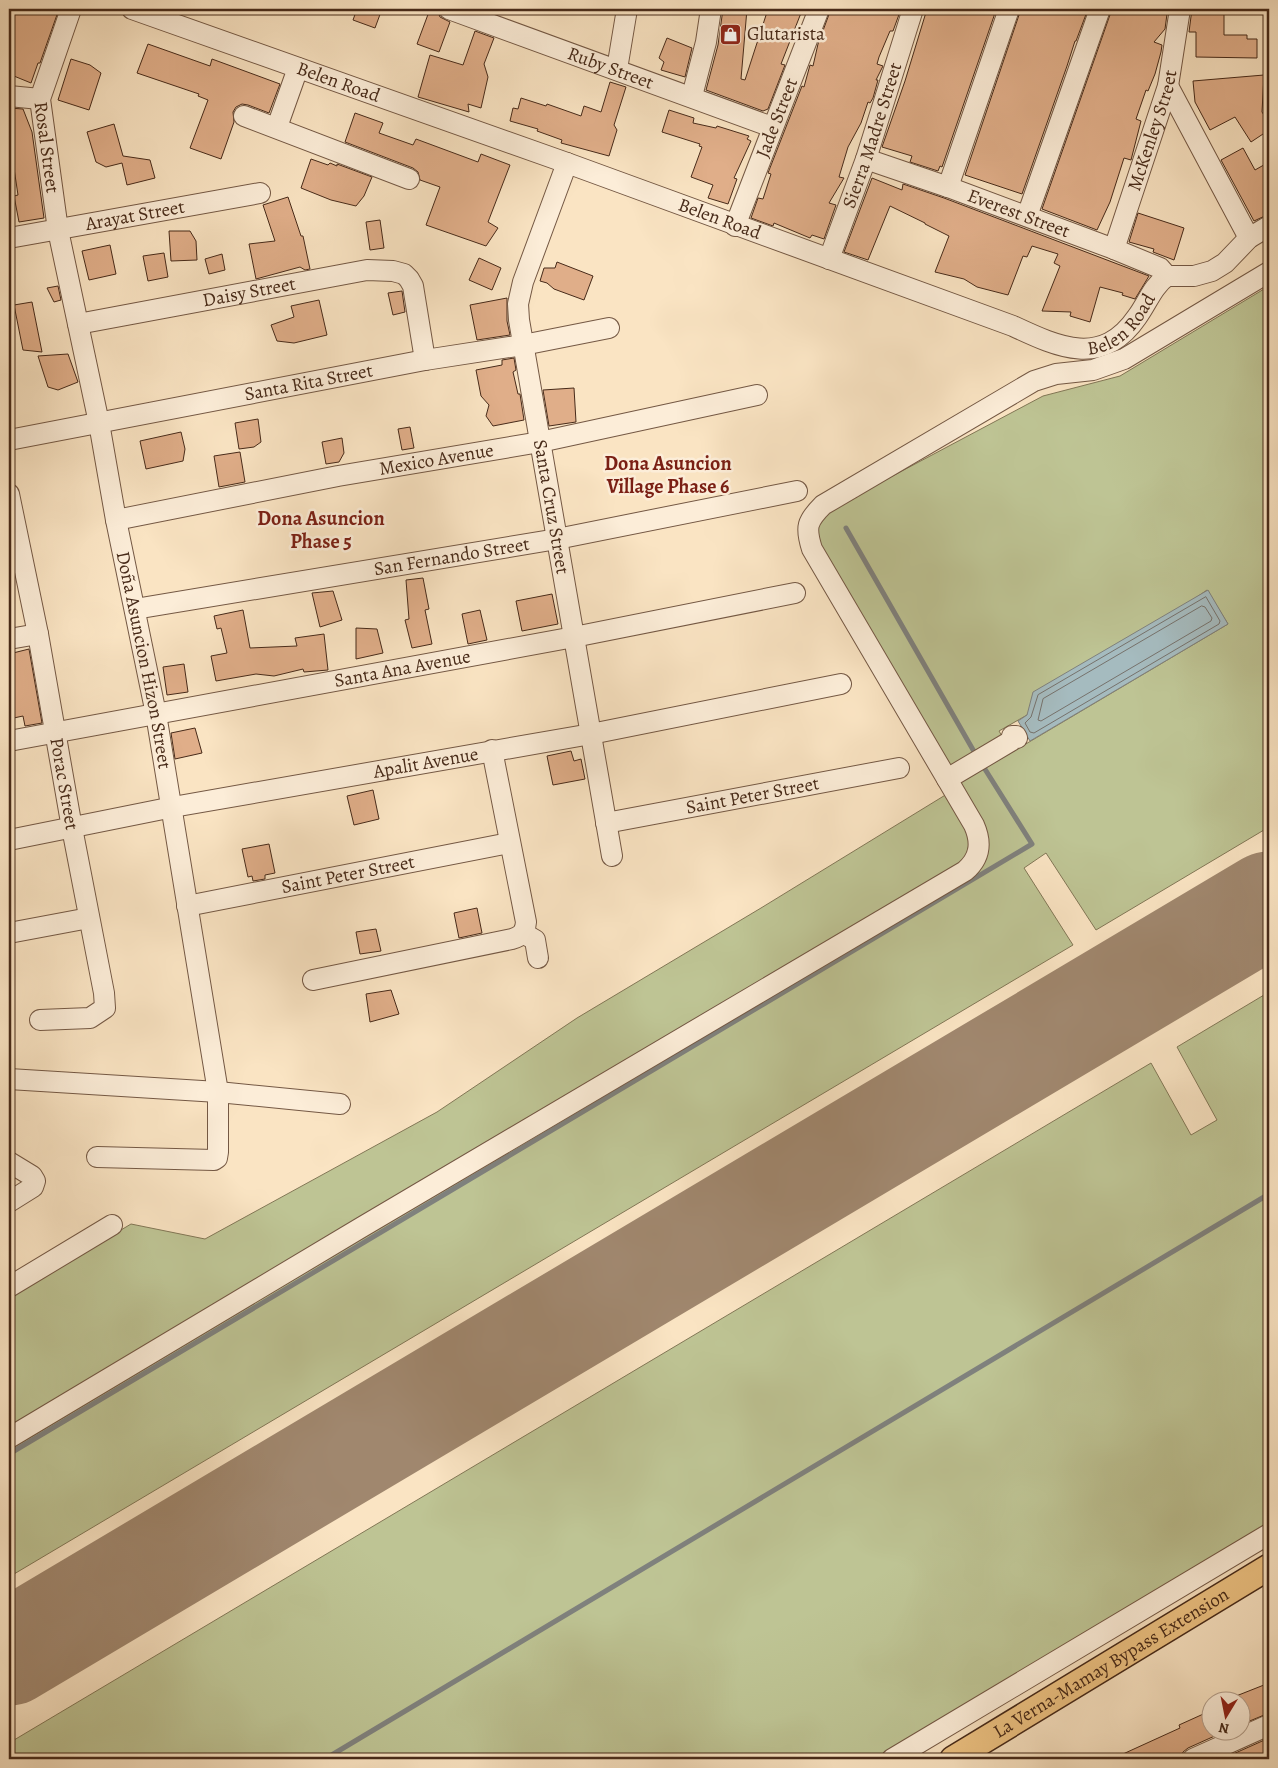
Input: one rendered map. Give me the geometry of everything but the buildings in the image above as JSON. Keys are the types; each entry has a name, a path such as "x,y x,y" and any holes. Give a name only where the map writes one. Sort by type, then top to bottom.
{"main road":[{"name":"La Verna-Mamay Bypass Extension","path":"953,1759 1269,1567"}],"street":[{"name":"Rosal Street","path":"58,230 40,99 71,9"},
{"name":"Belen Road","path":"132,9 567,163 735,226 1013,326 1050,343 1082,350 1098,348 1112,342 1123,333 1136,318 1154,287 1167,276 1194,276 1212,271 1225,264 1249,238 1269,226"},
{"name":"Ruby Street","path":"449,9 692,96 772,127"},
{"path":"617,69 627,9"},
{"path":"692,96 706,42 711,9"},
{"name":"Jade Street","path":"735,226 772,127 820,9"},
{"name":"Sierra Madre Street","path":"829,260 866,159 913,9"},
{"path":"948,187 1009,9"},
{"path":"1027,216 1100,9"},
{"name":"McKenley Street","path":"1114,249 1168,86 1180,9"},
{"path":"277,127 298,68"},
{"path":"1168,86 1249,238"},
{"path":"9,96 40,99"},
{"path":"244,116 408,178"},
{"name":"Everest Street","path":"866,159 948,187 1114,249 1160,268 1167,276"},
{"name":"Santa Cruz Street","path":"567,163 519,293 519,320 612,856"},
{"name":"Arayat Street","path":"9,238 260,193"},
{"name":"Doña Asuncion Hizon Street","path":"58,230 99,423 116,520 156,714 173,807 187,906 218,1092 218,1152 217,1158 214,1160 97,1156"},
{"name":"Daisy Street","path":"78,324 367,270 393,271 404,274 414,286 426,360"},
{"path":"9,1438 966,871 973,864 978,854 979,836 812,549 807,530 809,521 823,505 1034,381 1056,374 1093,370 1124,360 1269,272"},
{"name":"Santa Rita Street","path":"9,440 426,360 523,345 609,328"},
{"name":"Mexico Avenue","path":"116,520 338,476 540,442 758,395"},
{"name":"San Fernando Street","path":"135,609 557,539 797,491"},
{"name":"Porac Street","path":"9,494 12,536 38,634 88,918 104,993 105,1008 90,1018 40,1020"},
{"name":"Santa Ana Avenue","path":"9,741 574,637 795,593"},
{"path":"9,639 38,634"},
{"name":"Apalit Avenue","path":"9,840 173,807 591,734 841,684"},
{"path":"947,779 1010,741"},
{"path":"313,980 512,939 523,933 526,922 492,750"},
{"name":"Saint Peter Street","path":"606,823 899,768"},
{"name":"Saint Peter Street","path":"187,906 509,843"},
{"path":"9,933 88,918"},
{"path":"523,933 535,940 538,958"},
{"path":"9,1079 218,1092 340,1104"},
{"path":"9,1162 32,1176 35,1181 33,1187 9,1202"},
{"path":"9,1286 112,1225"},
{"path":"892,1759 1269,1534"},
{"path":"1193,1759 1269,1725"}],"green space":[{"path":"1269,286 1269,827 1096,930 1046,853 1024,868 1073,945 9,1577 9,1450 968,876 980,864 955,786 1228,624 1207,590 1027,715 999,731 1007,745 949,779 814,547 819,519 836,506 1043,396 1120,376"},
{"path":"947,794 966,826 969,842 964,860 9,1428 9,1297 131,1224 205,1239 437,1112 577,1018"},
{"path":"1269,992 1269,1526 879,1759 9,1759 9,1743 1151,1063 1191,1135 1217,1120 1177,1047"}],"water":[{"path":"1208,590 1228,624 1030,741 1018,721 1027,715 1033,692"}],"waterway":[{"path":"846,528 976,755"},
{"path":"9,1454 1032,844 983,766"},
{"path":"325,1759 1269,1194"}],"runway":[{"path":"9,1653 1269,904"}],"place":[{"name":"Glutarista","path":"731,34"}],"district":[{"name":"Dona Asuncion Village Phase 6","path":"668,474"},
{"name":"Dona Asuncion Phase 5","path":"321,530"}]}
